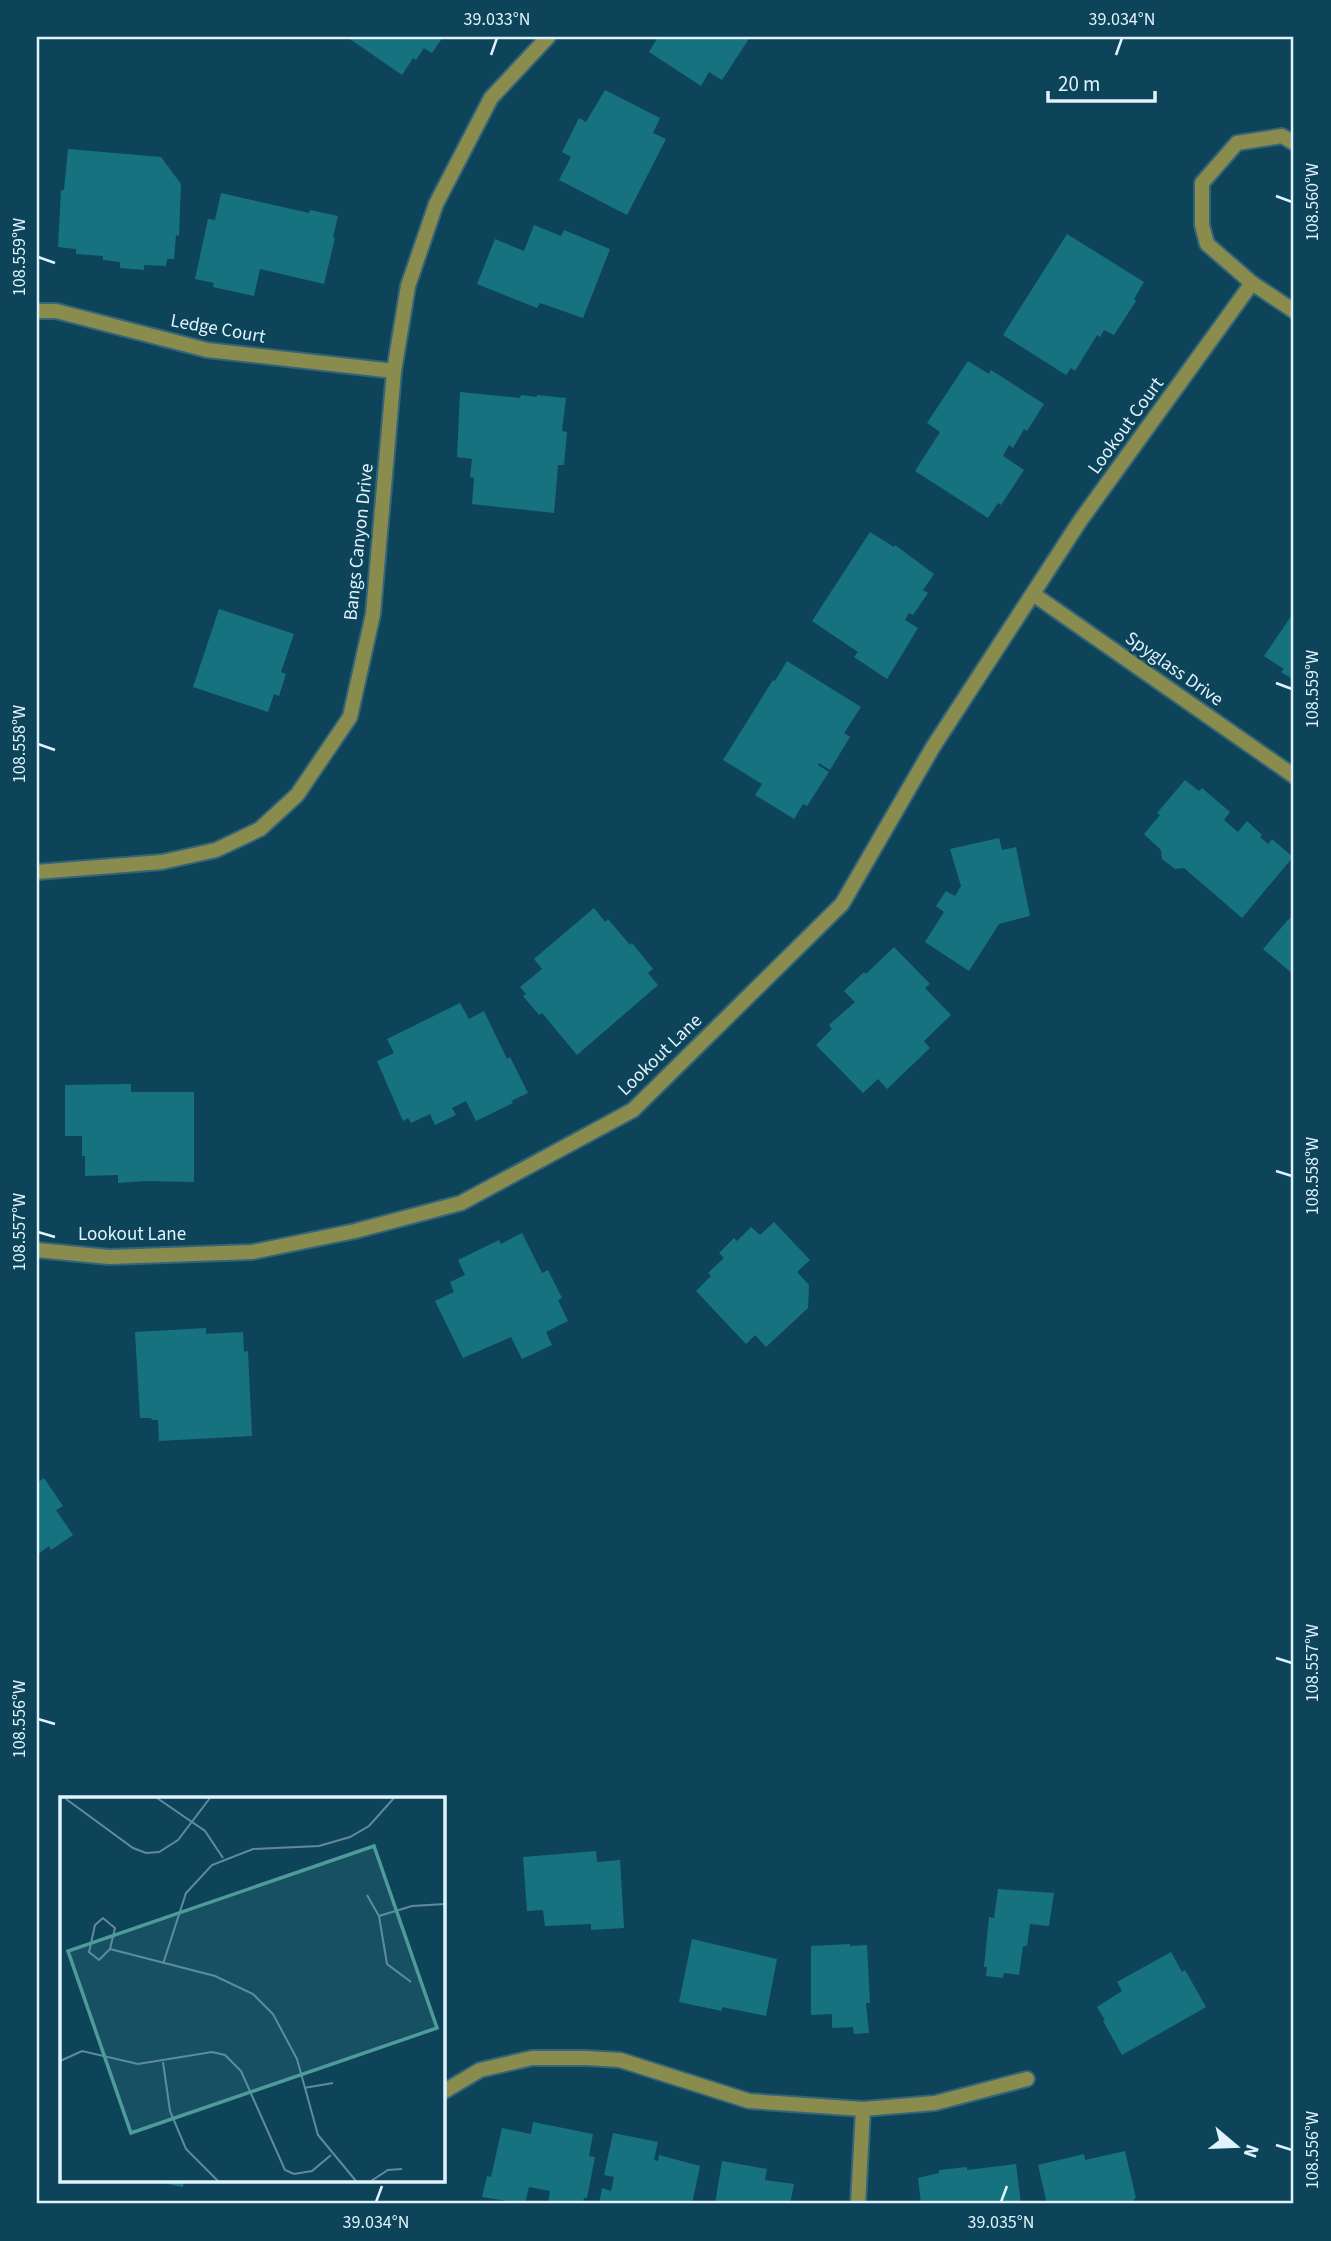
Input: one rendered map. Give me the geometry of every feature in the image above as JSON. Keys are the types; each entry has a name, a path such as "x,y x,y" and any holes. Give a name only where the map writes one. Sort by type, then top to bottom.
{"street":[{"name":"Bangs Canyon Drive","path":"37,872 162,862 216,850 260,829 297,795 349,717 373,614 394,371 408,285 436,204 491,98 548,37"},
{"path":"1294,143 1282,136 1237,144 1202,183 1202,225 1207,244 1252,283 1294,311"},
{"name":"Lookout Court","path":"1033,594 1080,522 1252,283"},
{"name":"Ledge Court","path":"37,311 56,311 207,350 394,371"},
{"name":"Spyglass Drive","path":"1033,594 1294,776"},
{"name":"Lookout Lane","path":"37,1250 109,1257 252,1252 355,1231 461,1203 633,1110 842,904 933,747 1033,594"},
{"path":"444,2091 480,2070 532,2058 620,2060 749,2101 863,2109 935,2103 1027,2079"},
{"path":"858,2204 863,2109"}],"building":[{"path":"347,37 443,37 432,53 424,48 416,60 413,58 402,75"},
{"path":"658,37 750,37 722,80 709,72 701,86 649,52"},
{"path":"605,90 660,118 653,133 666,139 627,215 559,180 571,157 562,152 579,118 586,122"},
{"path":"68,149 161,157 181,184 179,236 176,235 174,259 167,259 166,266 144,265 144,270 120,268 120,262 103,260 103,256 76,254 76,249 58,247 61,190 64,190"},
{"path":"221,193 309,213 310,210 338,216 324,284 260,269 254,296 213,287 214,283 195,279 208,219 215,220"},
{"path":"534,225 561,236 564,230 610,249 583,318 540,303 537,308 477,284 495,239 524,251"},
{"path":"1067,234 1144,282 1134,299 1136,301 1114,335 1104,330 1100,337 1097,335 1075,371 1071,368 1066,375 1003,335"},
{"path":"968,361 989,374 991,370 1044,404 1027,431 1024,429 1013,448 1009,445 1003,456 1024,470 1001,505 998,503 988,518 915,471 940,432 927,423"},
{"path":"460,392 520,398 521,395 537,395 566,398 562,431 567,432 564,465 558,465 554,513 472,504 472,459 457,457"},
{"path":"870,532 894,547 895,545 934,574 923,590 928,593 913,615 909,613 905,620 918,628 887,679 854,657 858,652 812,621"},
{"path":"219,609 294,634 281,672 286,674 279,696 274,694 268,712 193,687"},
{"path":"1294,612 1294,680 1281,672 1284,669 1264,656"},
{"path":"787,661 861,707 844,733 850,737 830,770 819,763 818,765 829,772 807,806 803,804 794,819 755,795 762,784 723,760"},
{"path":"1185,780 1199,791 1202,788 1230,812 1224,820 1238,832 1247,821 1268,844 1272,839 1293,857 1242,918 1184,868 1175,869 1162,859 1161,850 1144,834 1160,815 1157,813"},
{"path":"999,838 1002,850 1016,847 1030,916 999,924 969,971 925,942 944,912 936,906 946,891 955,896 961,886 950,849"},
{"path":"594,908 605,922 608,919 630,945 632,943 653,969 648,973 658,985 577,1055 542,1013 539,1015 523,996 526,994 520,987 542,969 534,959"},
{"path":"1294,913 1294,975 1263,949"},
{"path":"894,947 930,984 925,988 951,1015 924,1041 930,1048 887,1089 878,1079 863,1093 816,1045 832,1029 829,1025 855,1002 844,991"},
{"path":"460,1003 469,1019 484,1011 507,1059 510,1057 528,1093 476,1121 466,1101 452,1108 456,1115 435,1125 430,1114 411,1123 408,1118 403,1121 377,1061 394,1053 387,1039"},
{"path":"131,1084 131,1092 194,1092 194,1182 118,1183 118,1175 85,1176 82,1136 65,1136 65,1085"},
{"path":"774,1222 810,1260 797,1272 809,1285 808,1308 766,1347 755,1335 746,1344 696,1291 711,1276 708,1273 724,1258 719,1253 734,1238 737,1241 751,1227 760,1235"},
{"path":"522,1233 542,1273 548,1270 562,1298 558,1300 568,1321 546,1332 552,1345 522,1359 511,1337 463,1358 435,1301 454,1292 450,1282 465,1275 458,1260 499,1240 501,1244"},
{"path":"206,1328 206,1334 243,1332 244,1352 248,1351 252,1436 159,1441 158,1420 140,1418 135,1332"},
{"path":"44,1478 63,1506 56,1510 73,1535 51,1550 49,1546 37,1555 37,1483"},
{"path":"596,1851 597,1862 620,1860 624,1928 591,1930 591,1924 545,1926 543,1910 527,1911 523,1857"},
{"path":"998,1889 1054,1893 1049,1926 1030,1924 1027,1946 1023,1946 1019,1975 1004,1973 1003,1978 986,1976 987,1967 984,1967 989,1917 994,1918"},
{"path":"692,1939 777,1959 766,2016 679,2002"},
{"path":"867,1945 870,2003 866,2003 869,2033 854,2034 853,2027 832,2028 832,2014 811,2015 811,1946"},
{"path":"1171,1952 1182,1972 1185,1970 1206,2007 1122,2055 1097,2007 1122,1991 1117,1982"},
{"path":"533,2122 593,2134 589,2156 595,2157 587,2198 584,2198 582,2204 548,2204 550,2191 529,2187 525,2204 482,2197 487,2176 491,2177 502,2128 531,2134"},
{"path":"613,2133 658,2142 654,2160 658,2161 659,2155 700,2166 692,2204 599,2204 602,2188 611,2191 614,2177 604,2175"},
{"path":"1125,2151 1135,2204 1047,2204 1038,2165 1084,2154 1085,2160"},
{"path":"722,2161 767,2169 765,2180 794,2184 790,2204 715,2204"},
{"path":"1016,2164 1021,2204 921,2204 918,2178 939,2173 939,2170 967,2167 967,2170"},
{"path":"158,2182 184,2182 183,2187"}]}
